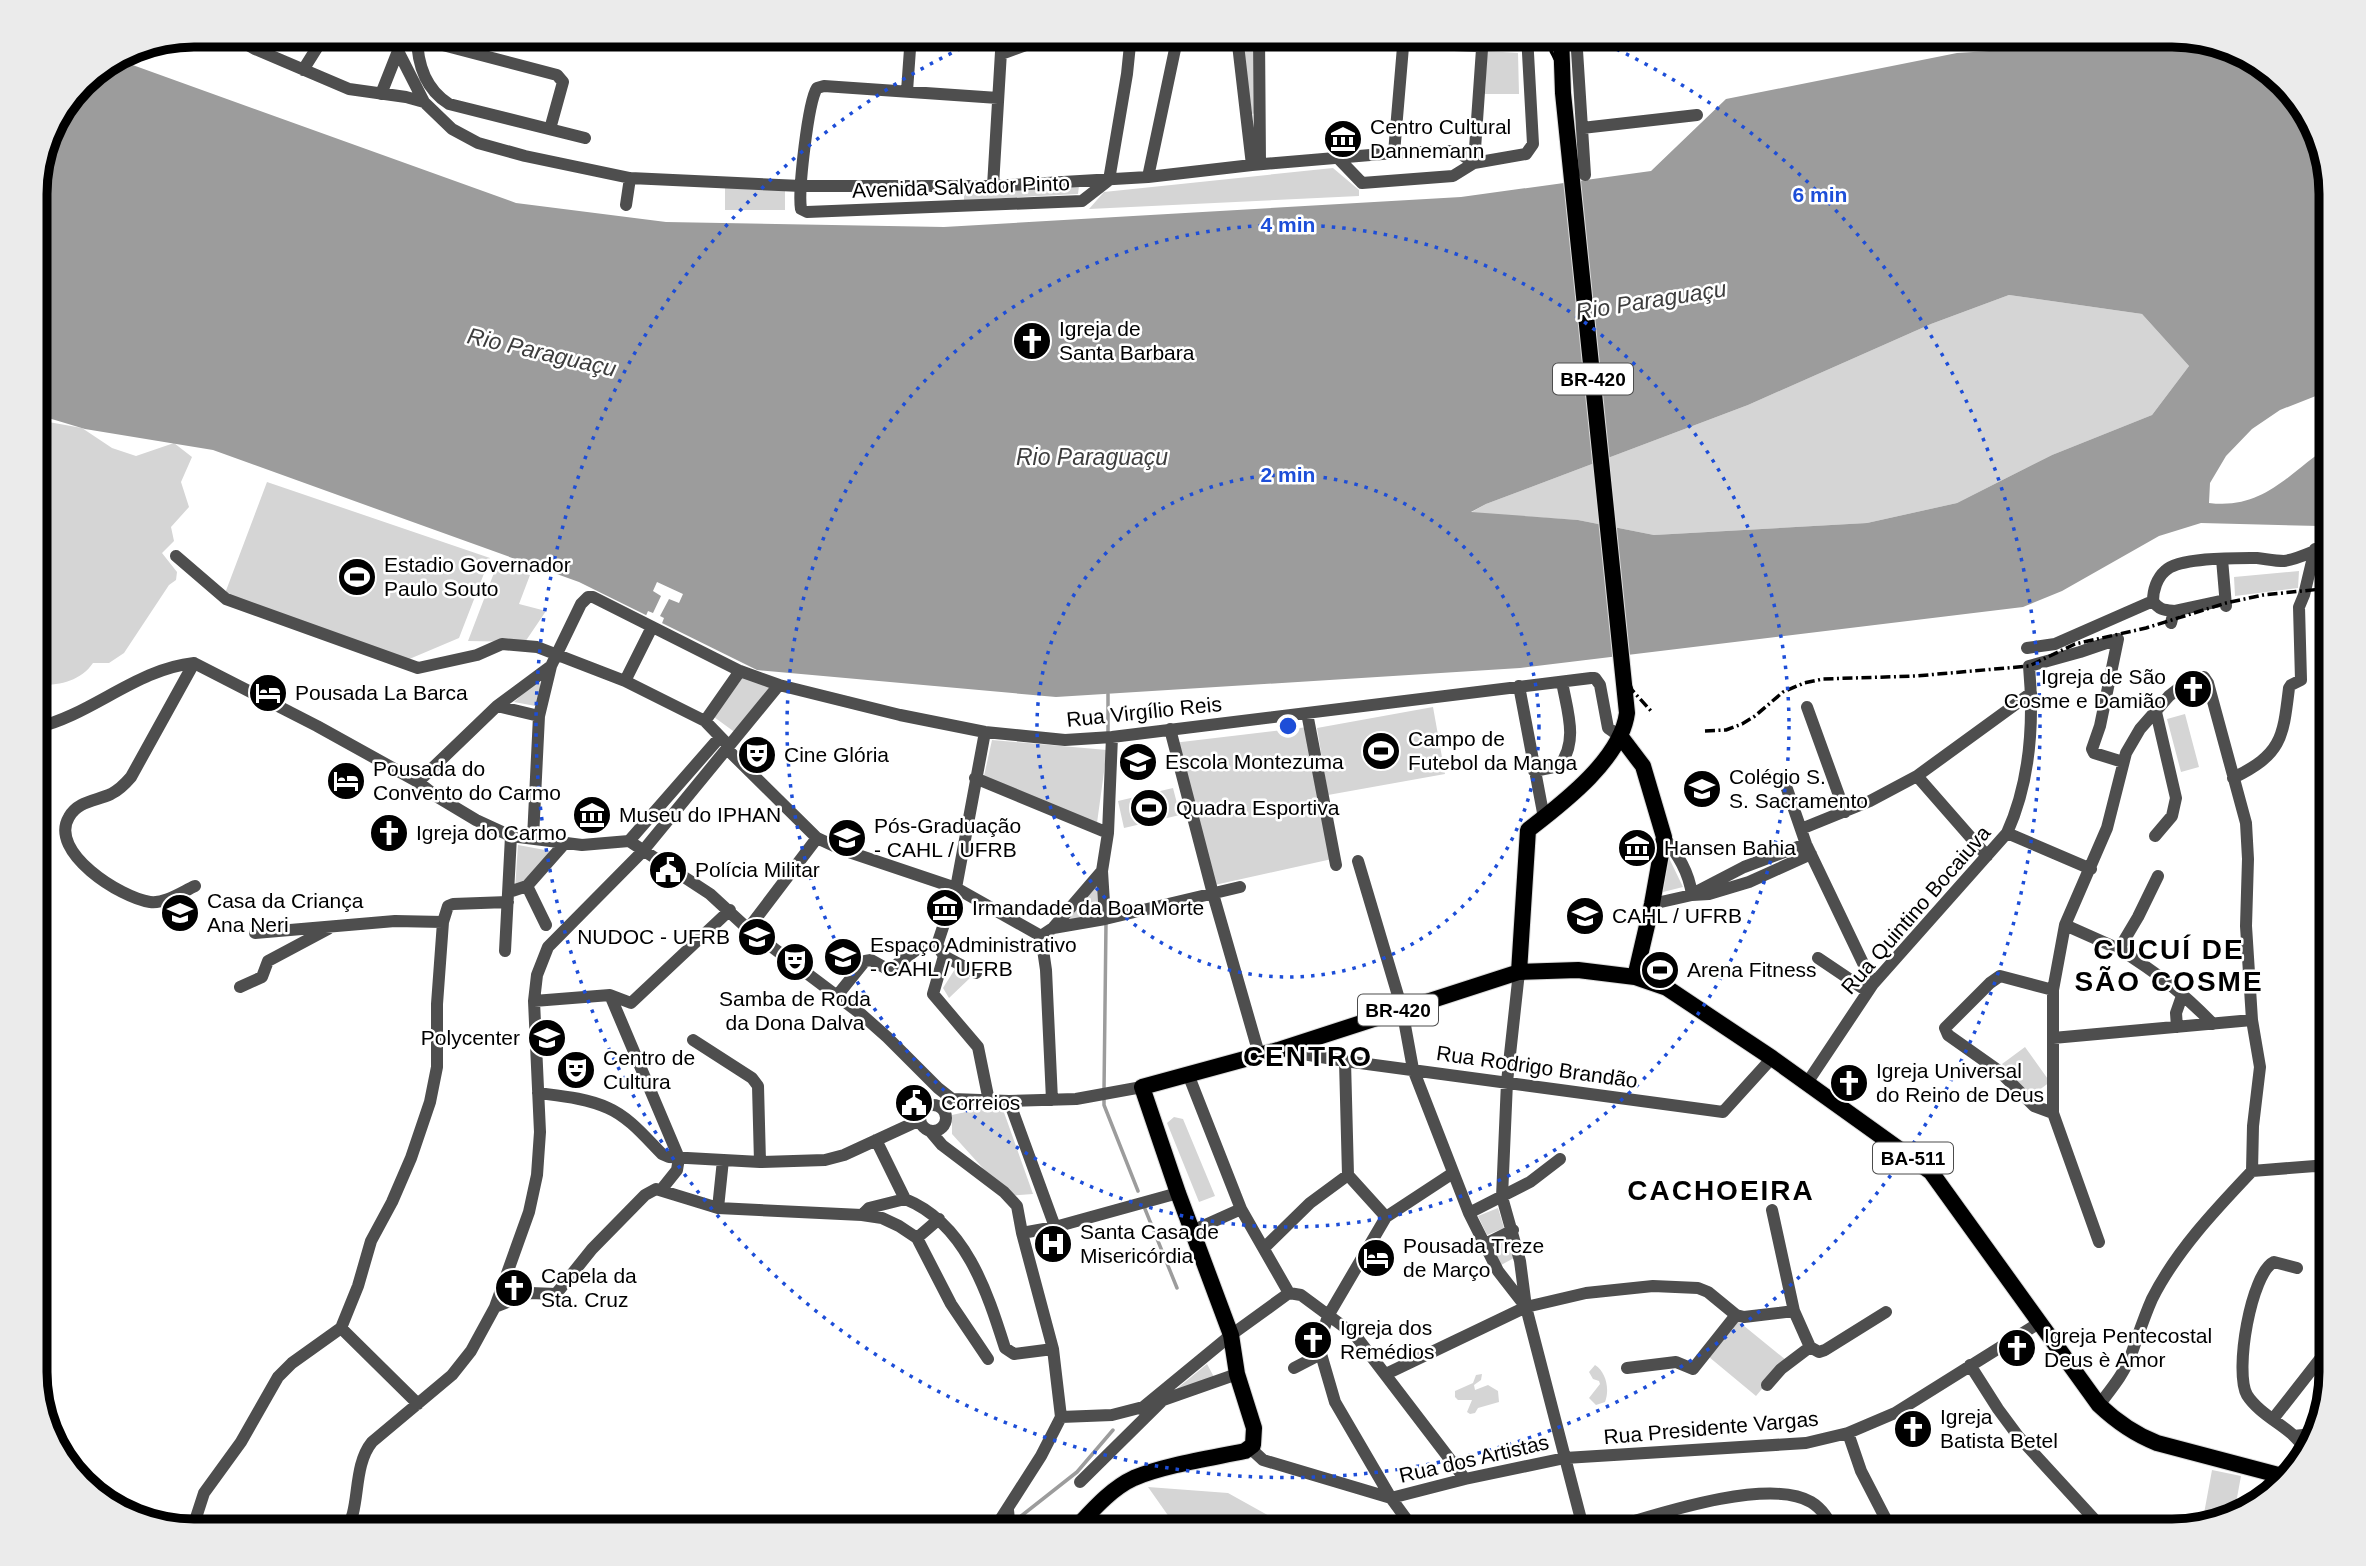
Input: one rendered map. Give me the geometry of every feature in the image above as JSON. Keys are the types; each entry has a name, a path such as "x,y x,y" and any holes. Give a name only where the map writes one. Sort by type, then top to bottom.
{"main road":[{"name":"BR-420","path":"1519,972 1528,830 1587,780 1621,737 1627,713 1563,93 1561,47"},
{"path":"1621,737 1643,766 1664,837 1635,977"},
{"name":"BR-420","path":"1142,1087 1278,1050 1519,972 1578,970 1635,977"},
{"name":"BA-511","path":"1635,977 1667,988 1772,1058 1931,1172 2099,1405 2116,1421 2139,1436 2157,1443 2277,1475"},
{"path":"1085,1519 1098,1505 1133,1479 1245,1451 1250,1448 1254,1438 1254,1428 1237,1374 1231,1335 1142,1087"}],"street":[{"path":"257,47 349,89 406,97 424,103"},
{"path":"303,70 317,47"},
{"path":"381,94 398,47"},
{"path":"418,47 420,67 438,97 449,104 585,138"},
{"path":"454,47 557,75 563,82 550,129"},
{"path":"907,91 910,47"},
{"path":"993,186 1001,47"},
{"path":"1001,54 1020,47"},
{"path":"1109,180 1130,47"},
{"path":"1148,177 1175,47"},
{"path":"1238,47 1247,120 1256,164"},
{"path":"1256,164 1261,119 1258,47"},
{"path":"1394,153 1402,47"},
{"path":"1474,163 1482,47"},
{"path":"1337,157 1362,183 1453,176 1474,163 1526,154 1533,144 1528,47"},
{"path":"1577,47 1586,175"},
{"path":"398,51 424,103"},
{"path":"801,186 811,103 817,88 824,86 998,98"},
{"name":"Avenida Salvador Pinto","path":"424,103 452,129 478,143 525,156 630,178 801,186 993,186 1148,177 1256,164 1394,153 1449,151 1461,154 1474,163"},
{"path":"1581,128 1697,114"},
{"path":"1247,120 1254,122 1261,119"},
{"path":"626,205 630,178"},
{"name":"Avenida Salvador Pinto","path":"801,186 802,208 807,212 1082,201 1109,180"},
{"path":"952,186 953,205"},
{"path":"2222,559 2226,603 2173,617 2157,607 2153,601 2157,581 2165,569 2182,563 2222,559 2284,561 2319,548"},
{"path":"2234,778 2258,764 2280,741 2291,685 2301,680 2299,607 2315,549"},
{"path":"176,556 226,599 418,668 477,655 502,644 537,647 554,661 625,681 705,721 817,838 844,850 956,888 1041,936"},
{"name":"Rua Virgílio Reis","path":"554,661 581,604 588,597 593,597 740,671 779,685 985,732 1065,740 1112,737 1595,678 1600,685 1608,728 1621,737"},
{"path":"2027,648 2055,644 2153,601"},
{"path":"625,681 652,627"},
{"name":"Rua Quintino Bocaiuva","path":"1807,1083 1870,988 2007,833 2017,812 2025,779 2031,693 2029,666 2118,639 2100,726 2092,749 2094,753 2123,762"},
{"path":"418,782 498,706 554,661"},
{"path":"533,838 539,716 554,661"},
{"path":"48,723 74,715 144,677 174,665 194,663 418,782 476,820 511,836 582,845 629,841 726,744 779,685"},
{"path":"194,663 131,776 119,790 87,801 76,808 68,818 66,830 69,843 86,868 96,877 133,896 150,902 167,900 195,886"},
{"path":"705,721 740,671"},
{"path":"2099,1242 2053,1113 2053,990 2065,925 2107,828 2123,762 2133,740 2169,696 2198,677 2204,677 2208,683 2246,823 2246,926 2252,1020 2260,1067 2253,1126 2252,1171"},
{"path":"1534,771 1559,766 1569,751 1570,732 1562,682"},
{"path":"1519,686 1544,818"},
{"path":"1801,829 1845,812 1917,776 2031,693"},
{"path":"498,706 539,716"},
{"path":"1807,707 1845,812"},
{"path":"2155,836 2172,816 2176,798 2156,712"},
{"path":"1307,713 1336,865"},
{"path":"1170,729 1213,894 1259,1054"},
{"path":"976,973 942,953 937,945 956,888 985,732"},
{"path":"1105,919 1102,871 1108,833 1112,737"},
{"path":"351,1519 360,1462 365,1450 452,1375 471,1351 495,1307 529,1212 537,1175 540,1132 534,1001 537,975 548,947 642,852 726,744"},
{"path":"1917,776 1987,856"},
{"path":"975,778 1108,833"},
{"path":"1787,789 1809,849 1870,988"},
{"path":"2007,833 2091,869"},
{"path":"505,951 511,836"},
{"path":"1664,837 1678,855 1690,881 1692,895"},
{"path":"748,929 817,838"},
{"path":"629,841 710,894 748,929 861,1014 952,1099 1076,1099 1142,1087"},
{"path":"196,1519 204,1493 242,1442 278,1377 292,1363 341,1328 358,1286 371,1241 411,1158 430,1102 437,1067 437,1004 443,922 448,906 509,897 527,886 565,843"},
{"path":"1692,895 1744,867 1809,849"},
{"path":"1652,904 1709,894 1749,882 1809,849"},
{"path":"1358,861 1402,1009 1413,1069 1469,1213 1498,1271 1526,1307"},
{"path":"1744,867 1749,882"},
{"path":"1041,936 1053,928 1102,871"},
{"path":"2119,949 2158,876"},
{"path":"527,886 546,925"},
{"path":"1053,928 1105,919 1240,887"},
{"path":"619,1016 730,910"},
{"path":"255,933 395,921 443,922"},
{"path":"2065,925 2119,949 2153,971 2183,993 2213,1024"},
{"path":"240,987 262,977 268,961 335,926"},
{"path":"1041,936 1046,970 1052,1100"},
{"path":"836,997 868,959 889,970 919,948"},
{"path":"942,953 933,991 935,997 978,1047 989,1101"},
{"path":"1818,958 1870,988"},
{"path":"1519,972 1507,1082 1502,1197 1520,1261 1526,1307 1581,1519"},
{"path":"2053,990 2000,976 1990,982 1945,1028 1948,1035 1999,1071 2034,1107 2053,1113"},
{"path":"2177,1027 2176,1013 2183,993"},
{"path":"534,1001 610,995 631,1003"},
{"path":"610,995 679,1158 677,1170 661,1190"},
{"path":"2053,1038 2252,1020"},
{"path":"693,1040 756,1082 759,1091 760,1161"},
{"name":"Rua Rodrigo Brandão","path":"1278,1050 1723,1112 1772,1058"},
{"path":"1345,1061 1348,1175 1385,1217"},
{"path":"1188,1074 1241,1209 1289,1293"},
{"path":"538,1093 583,1100 607,1108 628,1121 662,1154 679,1158 825,1160 844,1155 920,1120"},
{"path":"931,1132 942,1129 946,1124 945,1111 952,1099"},
{"path":"1009,1101 1055,1227"},
{"path":"945,1111 940,1106 926,1107 920,1120 926,1130 942,1145 1013,1200 1020,1212 1022,1233 1053,1349 1061,1417 1041,1456 1002,1519"},
{"path":"877,1140 905,1199"},
{"path":"1469,1213 1530,1182 1560,1159"},
{"path":"718,1208 723,1160"},
{"path":"2099,1405 2121,1376 2153,1298 2180,1256 2215,1210 2252,1171 2319,1166"},
{"path":"1406,1519 1391,1498 1335,1402 1321,1354 1322,1335 1328,1316 1385,1217 1453,1173"},
{"path":"1264,1248 1310,1203 1348,1175"},
{"path":"495,1307 530,1293 556,1294 592,1249 645,1195 656,1189 718,1208 862,1215 882,1218 899,1226 917,1238 951,1304 988,1359"},
{"path":"1022,1233 1055,1227 1178,1193"},
{"path":"862,1215 869,1208 905,1199 920,1205 939,1219 964,1249 989,1298 1008,1352 1014,1354 1053,1349"},
{"path":"1192,1231 1241,1209"},
{"path":"1772,1210 1794,1311 1810,1348 1819,1352 1825,1350 1886,1312"},
{"path":"917,1238 939,1219"},
{"path":"1485,1244 1513,1230"},
{"path":"1498,1271 1520,1261"},
{"path":"2297,1268 2274,1262 2269,1266 2253,1301 2242,1354 2245,1389 2252,1401 2300,1443"},
{"path":"1386,1374 1526,1307 1586,1293 1664,1287 1699,1288 1736,1315 1752,1318 1794,1311"},
{"path":"1141,1409 1231,1335 1289,1293 1301,1295 1355,1335 1465,1479"},
{"path":"1627,1368 1676,1362 1693,1369 1736,1315"},
{"name":"Rua Presidente Vargas","path":"1565,1458 1806,1443 1847,1433 1895,1413 2039,1323"},
{"path":"341,1328 418,1405"},
{"path":"1767,1385 1781,1369 1810,1348"},
{"path":"1294,1367 1321,1354"},
{"path":"2273,1419 2319,1360"},
{"path":"1970,1365 2018,1436 2094,1519"},
{"path":"1061,1417 1112,1415 1141,1409 1237,1374"},
{"path":"1080,1482 1163,1400"},
{"path":"1847,1433 1861,1471 1886,1519"},
{"path":"2294,1436 2305,1435"},
{"path":"1250,1448 1263,1461 1391,1498"},
{"name":"Rua dos Artistas","path":"1391,1498 1565,1458"},
{"path":"1646,1519 1741,1495 1770,1493 1810,1501 1826,1519"},
{"path":"1008,1510 1009,1519"}],"shaded area":[{"path":"1242,47 1255,48 1256,113 1252,114"},
{"path":"1487,51 1518,53 1519,94 1485,94"},
{"path":"1333,168 1359,190 1359,196 1089,209 1104,192"},
{"path":"725,185 785,185 785,210 725,210"},
{"path":"1079,186 1078,194 964,200 964,192"},
{"path":"2009,295 2142,314 2189,366 2152,415 2052,455 1957,503 1867,523 1654,535 1578,520 1470,513 1486,504 1748,405 1931,324"},
{"path":"48,422 82,428 112,448 136,456 174,443 192,457 181,482 189,507 171,527 174,541 162,553 177,572 176,580 169,585 124,653 109,663 93,663 82,675 48,684"},
{"name":"Estadio Governador Paulo Souto","path":"267,482 490,558 459,638 407,660 224,596"},
{"path":"497,565 530,575 519,604 546,611 525,642 468,641"},
{"path":"2299,571 2298,588 2235,596 2234,577"},
{"path":"749,669 783,683 740,736 714,717"},
{"path":"540,678 541,707 514,702"},
{"name":"Campo de Futebol da Manga","path":"1433,707 1445,774 1328,795 1317,728"},
{"path":"2185,714 2199,767 2181,772 2167,719"},
{"path":"1308,727 1332,859 1210,886 1173,743"},
{"path":"992,740 1107,750 1097,823 984,776"},
{"name":"Quadra Esportiva","path":"1173,788 1180,815 1124,828 1118,801"},
{"path":"518,845 561,853 515,889"},
{"path":"1669,858 1683,887 1663,892"},
{"path":"1097,884 1098,914 1063,921"},
{"path":"955,969 970,978 949,998 943,988"},
{"path":"2025,1047 2050,1082 2027,1099 2002,1064"},
{"path":"1001,1104 1033,1194 1008,1196 952,1134 952,1115"},
{"path":"1174,1117 1183,1119 1215,1196 1199,1202 1167,1123"},
{"path":"1498,1208 1504,1228 1487,1235 1478,1216"},
{"path":"1508,1240 1514,1258 1501,1265 1493,1246"},
{"path":"1738,1321 1786,1360 1756,1396 1709,1357"},
{"path":"1207,1364 1214,1377 1163,1400"},
{"path":"1595,1365 1604,1376 1607,1392 1605,1402 1596,1405 1589,1398 1600,1384 1589,1372"},
{"path":"1482,1374 1481,1380 1474,1385 1475,1390 1488,1385 1498,1391 1499,1402 1478,1408 1475,1413 1470,1414 1467,1412 1472,1400 1458,1400 1455,1391 1473,1383 1476,1375"},
{"path":"2212,1470 2241,1476 2236,1504 2204,1515"},
{"path":"1148,1487 1228,1493 1275,1519 1171,1519"}],"water":[{"name":"Rio Paraguaçu","path":"2054,47 2172,47 2200,50 2237,62 2253,72 2276,90 2288,105 2308,138 2314,156 2319,194 2319,395 2280,410 2252,429 2226,456 2210,483 2209,503 2229,504 2261,495 2319,454 2319,485 2316,489 2319,526 2201,523 2159,536 2062,591 2023,607 1520,668 1056,697 757,670 579,582 213,450 85,429 48,418 48,185 52,156 62,129 84,97 97,84 127,63 516,203 666,222 944,227 1461,197 1651,171 1726,99 1957,53","holes":["2009,295 2142,314 2189,366 2152,415 2052,455 1957,503 1867,523 1654,535 1578,520 1471,512 1748,405 1931,324"]}],"pier":[{"path":"657,582 683,594 679,603 669,599 660,616 664,618 661,626 645,618 648,611 653,613 661,596 653,591"}],"waterway":[{"path":"1108,694 1108,734"},
{"path":"1104,1091 1106,923"},
{"path":"1104,1098 1104,1105 1138,1191"},
{"path":"1145,1209 1177,1288"},
{"path":"1017,1519 1077,1472 1113,1430"}],"railway":[{"path":"1548,47 1561,77 1563,93"},
{"path":"1705,731 1726,730 1742,724 1783,692 1804,683 1823,679 1916,676 2029,666 2075,644 2146,628 2226,603 2263,595 2319,589"},
{"path":"1623,666 1632,690 1651,711"}],"place":[{"name":"Centro Cultural Dannemann","path":"1343,139"},
{"name":"Igreja de Santa Barbara","path":"1032,341"},
{"name":"Estadio Governador Paulo Souto","path":"357,577"},
{"name":"Igreja de São Cosme e Damião","path":"2193,689"},
{"name":"Pousada La Barca","path":"268,693"},
{"name":"Campo de Futebol da Manga","path":"1381,751"},
{"name":"Cine Glória","path":"757,755"},
{"name":"Escola Montezuma","path":"1138,762"},
{"name":"Pousada do Convento do Carmo","path":"346,781"},
{"name":"Colégio S. S. Sacramento","path":"1702,789"},
{"name":"Quadra Esportiva","path":"1149,808"},
{"name":"Museu do IPHAN","path":"592,815"},
{"name":"Igreja do Carmo","path":"389,833"},
{"name":"Pós-Graduação - CAHL / UFRB","path":"847,838"},
{"name":"Hansen Bahia","path":"1637,848"},
{"name":"Polícia Militar","path":"668,870"},
{"name":"Irmandade da Boa Morte","path":"945,908"},
{"name":"Casa da Criança Ana Neri","path":"180,913"},
{"name":"CAHL / UFRB","path":"1585,916"},
{"name":"NUDOC - UFRB","path":"757,937"},
{"name":"Espaço Administrativo - CAHL / UFRB","path":"843,957"},
{"name":"Samba de Roda da Dona Dalva","path":"795,962"},
{"name":"Arena Fitness","path":"1660,970"},
{"name":"Polycenter","path":"547,1038"},
{"name":"Centro de Cultura","path":"576,1070"},
{"name":"Igreja Universal do Reino de Deus","path":"1849,1083"},
{"name":"Correios","path":"914,1103"},
{"name":"Santa Casa de Misericórdia","path":"1053,1244"},
{"name":"Pousada Treze de Março","path":"1376,1258"},
{"name":"Capela da Sta. Cruz","path":"514,1288"},
{"name":"Igreja dos Remédios","path":"1313,1340"},
{"name":"Igreja Pentecostal Deus è Amor","path":"2017,1348"},
{"name":"Igreja Batista Betel","path":"1913,1429"}],"district":[{"name":"CUCUÍ DE SÃO COSME","path":"2169,965"},
{"name":"CENTRO","path":"1308,1056"},
{"name":"CACHOEIRA","path":"1721,1190"}]}
